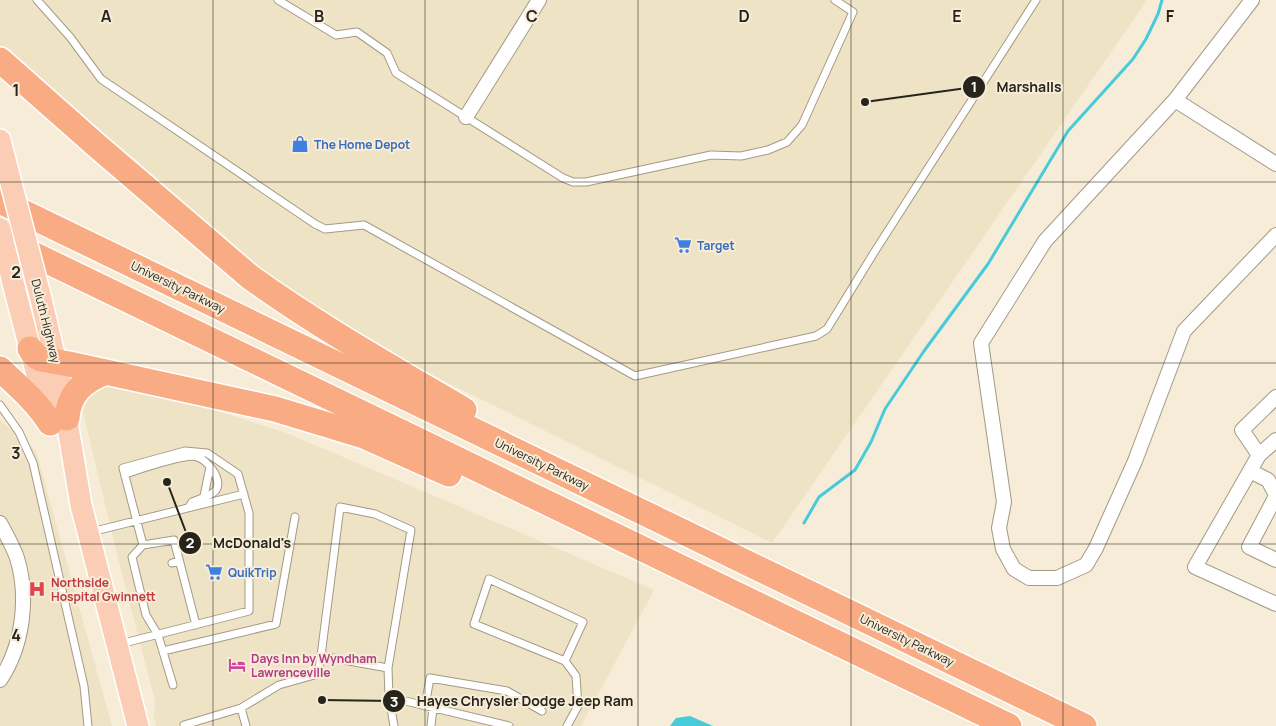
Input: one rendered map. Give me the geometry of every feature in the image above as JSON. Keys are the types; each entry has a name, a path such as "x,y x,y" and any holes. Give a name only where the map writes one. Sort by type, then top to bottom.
{"highway":[{"path":"0,60 9,75 250,277 329,330 515,440 569,477"},
{"name":"University Parkway","path":"0,201 1084,726"},
{"path":"0,238 1009,726"},
{"path":"0,369 13,370 41,354 106,372 275,409 364,436 579,533 621,548 662,558"},
{"path":"0,369 43,411 59,420 76,392 88,381 106,372"}],"main road":[{"name":"Duluth Highway","path":"3,150 40,299 41,354"},
{"name":"Duluth Highway","path":"0,229 14,287 41,354 138,726"}],"street":[{"path":"466,116 539,0"},
{"path":"1252,0 1175,100 1045,241 981,343 1004,502 1000,528 1004,549 1014,569 1029,578 1057,578 1086,565 1096,548 1134,461 1184,330 1276,235"},
{"path":"1175,100 1274,158"},
{"path":"1258,455 1242,430 1276,398"},
{"path":"1276,440 1258,455 1195,567 1276,604"},
{"path":"1250,471 1268,480 1276,496 1249,547 1276,560"},
{"path":"0,523 16,558 23,602 21,625 16,647 0,680"}],"lane":[{"path":"37,0 70,37 101,79 315,224 325,229 364,225 635,376 816,336 827,329 1036,0"},
{"path":"278,0 336,35 357,32 387,53 396,73 563,178 573,182 586,182 711,155 741,156 768,150 786,142 802,125 854,12 835,0"},
{"path":"0,405 19,432 33,463 84,686 88,726"},
{"path":"117,645 249,611 249,513 244,494 238,474 206,453 185,451 123,468 143,545"},
{"path":"125,474 183,457 196,456 210,467 218,478 218,484 216,491 192,502 189,507"},
{"path":"204,496 210,467"},
{"path":"88,533 244,494"},
{"path":"184,725 241,708 279,685 318,674 340,507 375,514 411,530 388,668 389,697 394,726"},
{"path":"163,651 276,624 295,517"},
{"path":"173,685 158,635 149,615 135,559 132,558 143,545 174,540 172,550 187,605 196,625"},
{"path":"565,661 583,622 489,579 474,624 565,661 576,676 578,706 567,726"},
{"path":"321,656 388,668"},
{"path":"430,726 430,678 507,691 542,712"},
{"path":"389,697 509,726"},
{"path":"241,708 246,726"}],"shaded area":[{"path":"0,0 1147,0 772,543 414,366 241,263 135,159 0,66"},
{"path":"115,377 289,434 654,590 581,726 156,726 154,718 155,701 83,412 86,394"},
{"name":"Northside Hospital Gwinnett","path":"0,420 36,451 112,726 0,726"}],"water":[{"path":"690,716 713,726 670,726 676,718"}],"waterway":[{"path":"804,523 819,497 855,470 871,442 885,409 924,351 988,264 1068,131 1133,59 1146,39 1158,14 1162,0"}],"place":[{"name":"Marshalls","path":"865,102"},
{"name":"The Home Depot","path":"300,144"},
{"name":"Target","path":"683,245"},
{"name":"McDonald's","path":"167,482"},
{"name":"QuikTrip","path":"214,572"},
{"name":"Northside Hospital Gwinnett","path":"37,589"},
{"name":"Days Inn by Wyndham Lawrenceville","path":"237,665"},
{"name":"Hayes Chrysler Dodge Jeep Ram","path":"322,700"}]}
